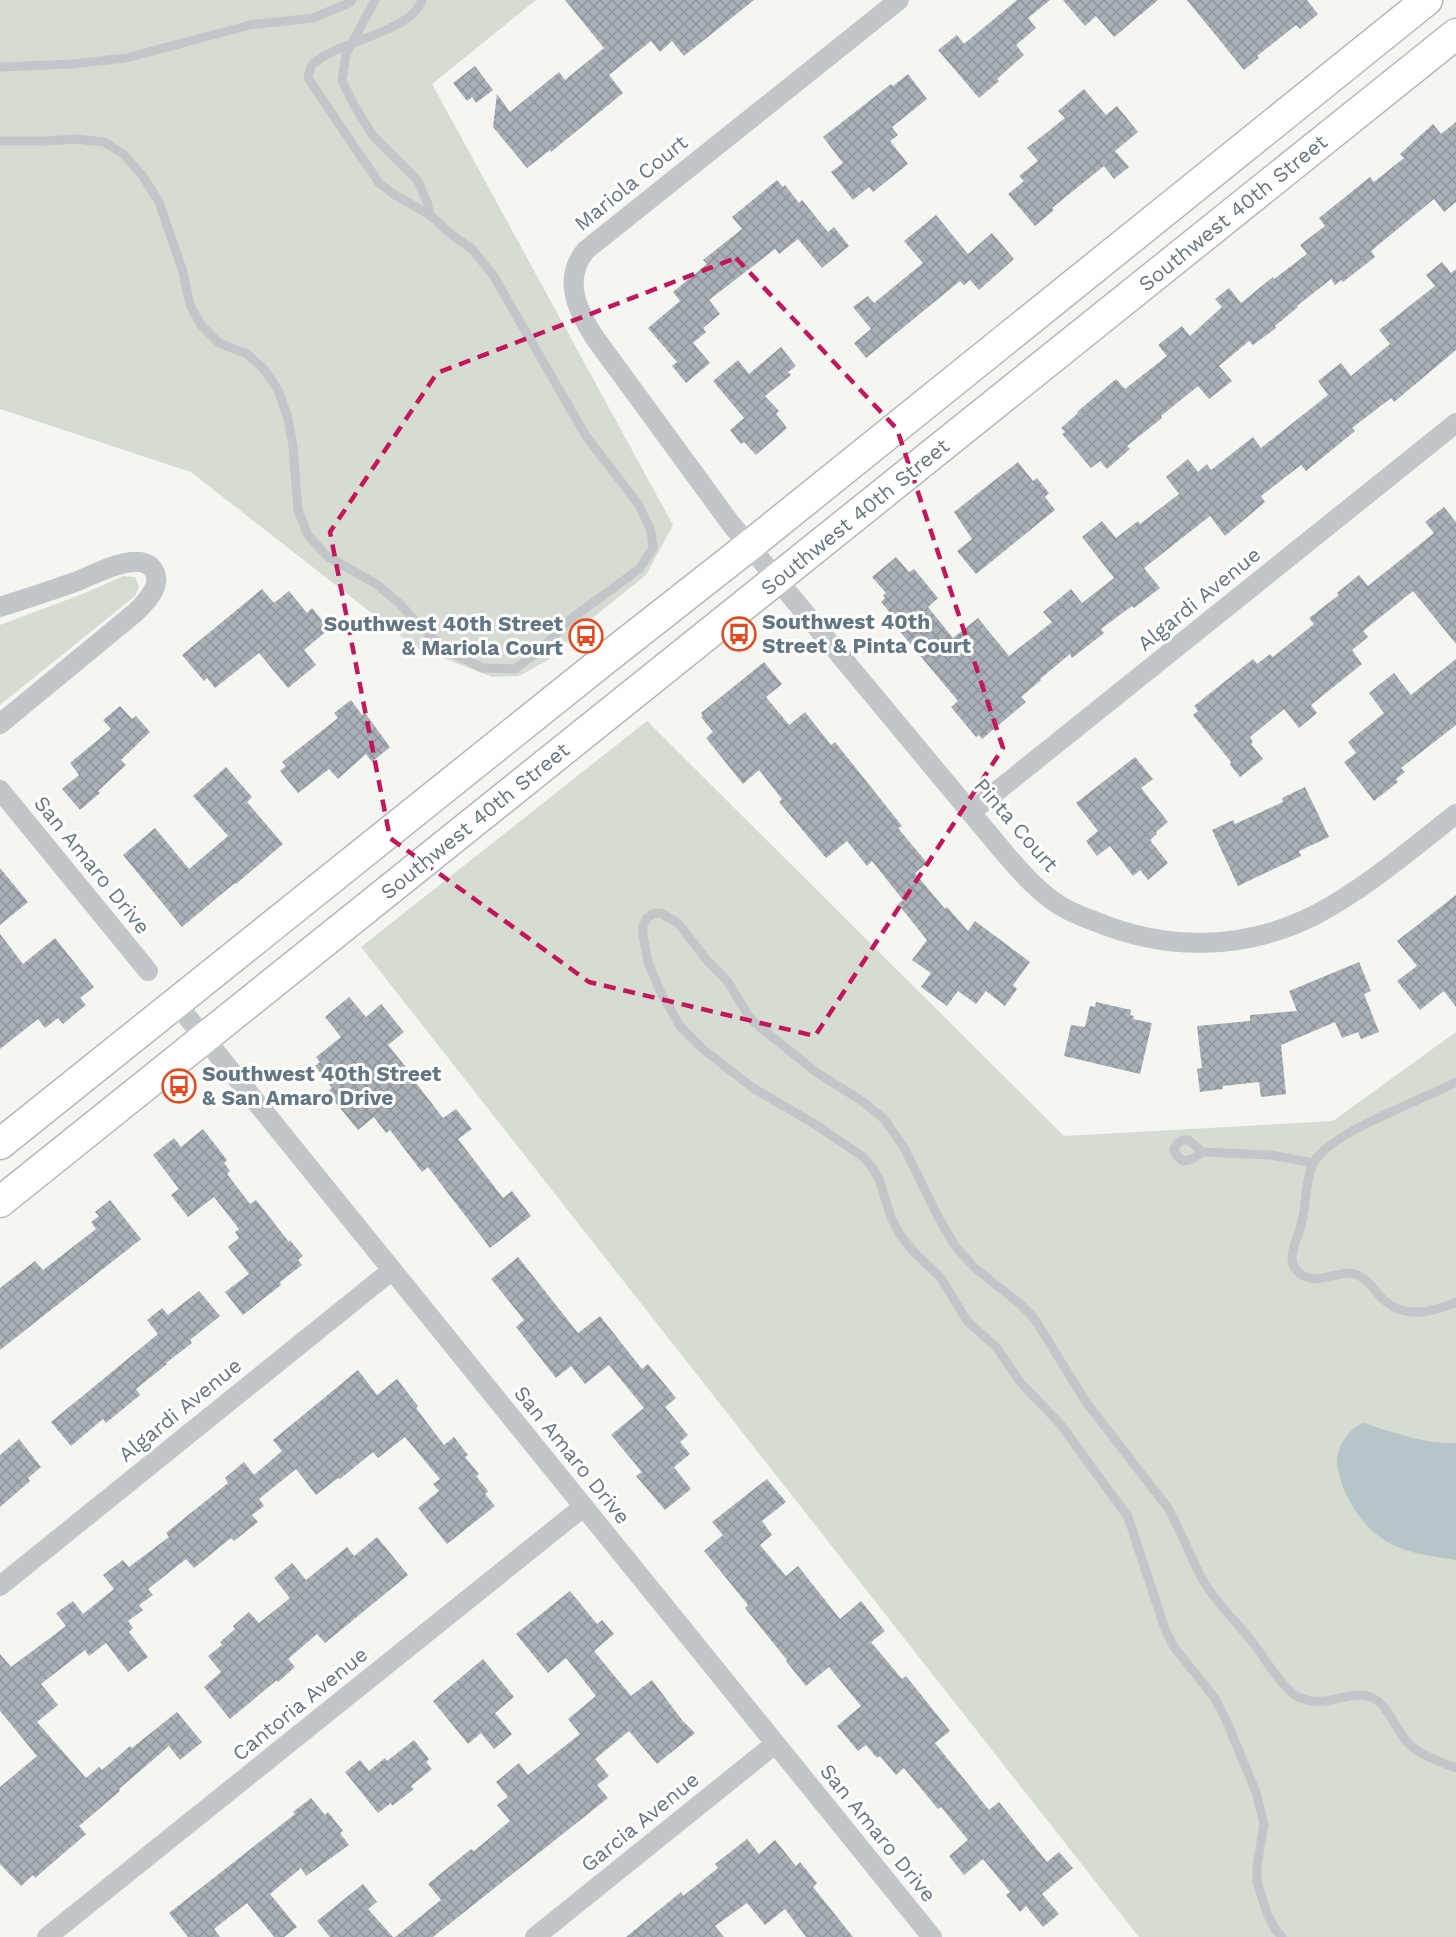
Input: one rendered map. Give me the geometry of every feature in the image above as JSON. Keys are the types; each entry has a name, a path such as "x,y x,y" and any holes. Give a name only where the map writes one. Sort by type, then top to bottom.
{"main road":[{"name":"Southwest 40th Street","path":"0,1144 749,546 1427,0"},
{"name":"Southwest 40th Street","path":"0,1202 1456,34"}],"street":[{"name":"Mariola Court","path":"749,546 643,406 585,323 575,297 576,265 580,257 594,243 899,0"},
{"name":"Algardi Avenue","path":"971,812 1456,423"},
{"name":"Pinta Court","path":"749,546 1034,887 1055,903 1128,934 1188,943 1248,938 1292,925 1314,915 1370,880 1456,814"},
{"path":"0,608 123,564 142,562 149,565 154,570 157,579 146,602 136,612 0,724"},
{"name":"San Amaro Drive","path":"0,790 147,971"},
{"name":"San Amaro Drive","path":"176,1003 932,1937"},
{"name":"Algardi Avenue","path":"0,1586 391,1271"},
{"name":"Cantoria Avenue","path":"47,1937 584,1507"},
{"name":"Garcia Avenue","path":"535,1937 775,1744"}],"lane":[{"path":"0,67 72,64 126,58 250,25 313,18 352,0"},
{"path":"375,0 346,54 342,81 373,136 418,182 430,215"},
{"path":"0,141 76,139 104,142 123,154 142,175 159,202 183,272 190,305 201,325 219,343 247,354 264,369 278,390 288,418 293,446 298,510 308,535 327,556 376,584 399,603 447,651 483,668 515,669 538,651 571,619 639,569 653,548 651,531 639,505 586,436 493,275 472,249 453,236 430,215 379,183 308,78 312,65 330,51 383,32 410,16 422,0"},
{"path":"1282,1937 1267,1913 1257,1882 1257,1866 1264,1824 1256,1791 1214,1697 1174,1647 1165,1629 1128,1517 1061,1425 1021,1383 996,1347 967,1321 941,1278 912,1250 899,1233 891,1217 879,1179 872,1167 862,1157 818,1126 753,1088 704,1050 680,1026 661,993 648,962 643,934 647,918 661,913 678,922 706,959 732,987 755,1023 816,1072 875,1110 884,1119 904,1149 955,1246 975,1268 1035,1318 1086,1402 1172,1515 1214,1596 1285,1686 1293,1694 1315,1702 1359,1695 1371,1697 1380,1704 1406,1741 1416,1750 1456,1768"},
{"path":"1456,1083 1362,1126 1320,1153 1313,1163 1308,1182 1304,1219 1293,1246 1292,1256 1293,1264 1305,1277 1315,1278 1349,1273 1358,1275 1366,1280 1384,1300 1402,1311 1425,1313 1456,1302"},
{"path":"1203,1152 1270,1155 1313,1163"}],"highlighted area":[{"path":"736,258 897,429 1003,748 815,1036 589,982 390,838 330,532 437,373"}],"shaded area":[{"path":"0,0 536,0 432,84 673,525 646,575 595,616 548,660 519,676 492,677 415,647 191,472 0,409"},
{"path":"123,576 135,577 139,587 135,596 0,705 0,625"},
{"path":"647,721 1064,1136 1333,1121 1456,1032 1456,1937 1139,1937 361,947"},
{"path":"1362,1423 1420,1440 1456,1443 1456,1560 1416,1553 1393,1545 1374,1532 1358,1515 1342,1484 1337,1461 1345,1438"}],"building":[{"path":"565,0 754,0 684,56 672,41 660,52 651,41 609,75 623,93 551,152 550,150 527,168 493,127 497,94 510,112 559,72 565,80 604,48"},
{"path":"1017,0 1050,0 1028,18 1036,28 1016,45 1024,55 979,98 938,50 957,35 964,44"},
{"path":"1063,0 1158,0 1114,37 1096,16 1085,26"},
{"path":"1187,0 1307,0 1318,14 1300,29 1296,25 1257,56 1259,58 1244,70"},
{"path":"475,66 493,90 476,103 472,97 467,101 453,83"},
{"path":"908,74 927,99 892,127 898,135 890,141 908,164 873,192 869,187 853,200 831,172 843,163 823,137 891,84 893,86"},
{"path":"1084,89 1106,115 1117,106 1138,132 1115,151 1129,167 1114,179 1104,166 1052,208 1054,210 1035,226 1008,194 1024,181 1019,176 1038,161 1027,148 1065,118 1058,111"},
{"path":"1456,122 1456,202 1444,212 1434,199 1371,251 1375,257 1343,282 1341,280 1335,285 1331,279 1297,306 1275,326 1276,328 1253,345 1249,341 1219,366 1232,381 1209,399 1198,386 1127,446 1130,449 1107,469 1100,461 1091,468 1062,434 1065,432 1061,428 1077,412 1116,379 1125,389 1167,356 1158,345 1182,326 1190,336 1222,307 1215,299 1229,288 1241,303 1273,277 1274,279 1307,254 1300,245 1325,226 1319,218 1370,177 1374,182 1404,158 1400,154 1433,124 1441,134"},
{"path":"777,180 783,187 785,185 799,203 802,200 828,232 834,227 849,246 822,268 798,239 779,254 775,249 709,300 720,314 703,328 706,332 693,343 710,363 686,383 672,366 677,362 648,328 680,301 673,292 707,264 703,260 742,229 732,217"},
{"path":"936,215 968,254 992,233 1014,259 979,290 970,280 964,285 960,281 866,358 854,343 871,329 853,307 868,296 874,303 923,263 904,241"},
{"path":"1442,262 1451,273 1456,269 1456,350 1394,402 1391,398 1352,428 1355,431 1306,471 1301,465 1261,496 1265,502 1225,536 1210,516 1144,568 1160,588 1101,629 1104,633 1072,658 1070,654 1021,697 1026,702 982,739 979,735 976,737 951,707 958,701 892,622 896,620 881,602 886,593 872,577 896,557 909,572 914,569 938,598 928,607 953,638 978,618 1009,656 1052,622 1043,612 1071,589 1082,603 1114,578 1082,537 1102,521 1116,538 1138,521 1140,524 1179,494 1166,477 1188,459 1198,472 1207,464 1211,470 1253,437 1261,448 1328,395 1318,381 1341,363 1351,376 1390,344 1379,330 1435,286 1426,275"},
{"path":"781,347 796,366 788,372 791,375 765,396 779,411 776,414 787,428 756,455 744,442 741,444 730,430 744,418 713,381 738,360 749,374"},
{"path":"1018,462 1033,481 1037,478 1049,493 1045,497 1055,510 976,574 957,551 972,539 954,512"},
{"path":"1444,507 1456,522 1456,644 1413,591 1363,631 1368,637 1352,650 1362,664 1311,705 1317,713 1299,728 1284,709 1250,737 1253,742 1251,744 1263,759 1240,777 1230,765 1231,762 1193,715 1198,711 1194,706 1253,659 1257,664 1270,654 1273,657 1314,624 1309,618 1339,595 1337,593 1359,575 1368,586 1434,533 1425,522"},
{"path":"262,589 274,603 289,591 307,613 312,608 329,629 304,650 316,665 288,688 259,653 215,688 207,678 204,681 182,655"},
{"path":"1456,659 1456,725 1401,768 1405,772 1396,779 1398,782 1374,801 1344,762 1356,753 1348,742 1384,713 1369,693 1394,673 1411,695"},
{"path":"764,662 782,684 766,697 789,725 805,712 831,745 835,742 902,826 898,828 927,863 915,873 945,909 947,907 968,931 975,921 1030,962 1013,985 1017,989 1005,1006 986,991 976,1004 958,991 947,1006 921,987 931,973 912,960 927,940 898,904 903,900 872,861 867,866 847,841 826,858 779,802 782,799 759,770 743,784 706,738 713,732 701,717 703,716 701,713"},
{"path":"351,700 362,715 365,713 390,747 372,762 366,754 338,779 329,769 298,793 280,771 286,766 282,762 338,718 334,713"},
{"path":"120,706 132,719 136,716 150,732 121,760 126,765 98,791 100,793 80,810 62,789 79,775 70,763 111,729 103,720"},
{"path":"1135,757 1153,779 1141,788 1168,822 1150,840 1168,863 1148,880 1140,870 1133,876 1110,846 1097,856 1086,841 1098,831 1076,803"},
{"path":"226,767 252,797 247,802 283,844 182,927 123,855 155,828 189,869 228,836 193,796"},
{"path":"1305,787 1329,837 1299,851 1301,856 1238,886 1212,830 1233,820 1235,824 1283,802 1282,798"},
{"path":"0,868 28,902 0,925"},
{"path":"1456,895 1456,1007 1444,991 1420,1010 1397,981 1417,966 1397,941"},
{"path":"0,934 23,964 55,938 94,987 80,998 86,1005 63,1024 58,1018 45,1028 38,1019 0,1049"},
{"path":"1359,962 1371,991 1364,994 1379,1032 1361,1039 1358,1032 1342,1038 1335,1022 1281,1045 1286,1094 1261,1097 1259,1082 1223,1086 1223,1089 1200,1092 1197,1069 1202,1068 1197,1026 1250,1021 1250,1015 1297,1011 1289,991"},
{"path":"349,997 366,1017 381,1004 404,1032 388,1045 443,1118 456,1109 472,1129 458,1139 503,1198 512,1191 531,1216 490,1248 428,1167 422,1172 390,1130 386,1133 374,1117 358,1130 327,1092 332,1088 315,1066 320,1062 316,1057 341,1037 325,1017"},
{"path":"1096,1002 1131,1010 1130,1015 1134,1016 1133,1019 1152,1023 1140,1074 1064,1056 1071,1025 1085,1027 1090,1006 1095,1007"},
{"path":"203,1129 227,1160 224,1163 230,1171 227,1174 250,1204 256,1200 303,1256 298,1260 302,1265 243,1315 225,1292 249,1274 228,1247 239,1238 235,1232 239,1229 214,1197 188,1217 171,1195 179,1189 153,1155 174,1138 181,1147"},
{"path":"110,1200 141,1239 0,1350 0,1288 35,1261 43,1270 96,1229 91,1222 99,1216 95,1212"},
{"path":"518,1257 578,1333 600,1316 642,1369 648,1364 676,1398 665,1407 688,1435 680,1442 690,1454 674,1467 691,1489 665,1510 636,1476 642,1472 611,1435 644,1408 609,1365 585,1384 571,1366 556,1378 516,1327 524,1320 491,1279"},
{"path":"199,1291 220,1316 190,1340 192,1343 136,1389 140,1395 106,1423 103,1419 71,1446 51,1422 158,1334 147,1320 162,1308 168,1315"},
{"path":"358,1370 377,1395 397,1379 444,1445 454,1437 468,1455 465,1457 479,1474 476,1476 488,1491 485,1494 495,1506 447,1544 418,1508 439,1491 433,1484 440,1479 405,1437 378,1458 373,1452 316,1495 296,1469 259,1499 264,1506 252,1515 258,1522 234,1541 231,1538 194,1568 186,1559 148,1589 153,1595 139,1605 143,1610 128,1621 133,1628 129,1632 148,1657 128,1672 106,1643 89,1656 85,1650 41,1684 58,1705 37,1722 86,1778 99,1767 102,1770 130,1746 132,1748 177,1712 202,1742 180,1760 169,1746 79,1826 86,1834 35,1878 33,1875 21,1886 0,1864 0,1787 37,1756 0,1711 0,1654 11,1667 66,1626 56,1613 73,1601 83,1614 114,1589 103,1575 123,1560 129,1567 169,1537 166,1533 228,1483 225,1478 244,1462 254,1475 282,1451 273,1440"},
{"path":"19,1439 41,1467 28,1478 30,1481 0,1507 0,1455"},
{"path":"767,1479 786,1502 762,1521 772,1535 760,1545 786,1576 798,1566 840,1619 861,1601 885,1631 871,1642 902,1679 906,1676 950,1731 935,1743 989,1810 999,1802 1047,1862 1059,1852 1073,1868 1042,1894 1059,1914 1043,1927 1026,1906 1020,1912 1006,1895 1010,1892 983,1859 964,1875 949,1856 968,1840 941,1807 938,1809 904,1768 896,1775 880,1756 877,1758 866,1745 858,1751 837,1726 861,1706 829,1667 806,1686 745,1608 748,1605 704,1551 723,1535 712,1522"},
{"path":"377,1537 408,1575 325,1643 317,1634 288,1659 295,1667 230,1719 204,1687 221,1672 208,1656 222,1645 220,1642 235,1629 233,1626 249,1612 259,1623 290,1598 274,1578 292,1563 306,1580 347,1547 354,1556"},
{"path":"570,1591 597,1624 602,1620 614,1634 594,1651 631,1696 652,1680 682,1720 695,1733 657,1764 629,1731 595,1759 609,1776 597,1785 608,1798 433,1937 395,1937 441,1900 428,1884 471,1849 474,1851 510,1821 497,1805 508,1797 496,1782 519,1763 528,1775 580,1734 568,1719 596,1696 566,1658 548,1673 516,1634"},
{"path":"483,1659 514,1697 495,1713 512,1734 494,1749 481,1733 468,1744 433,1701"},
{"path":"414,1740 429,1759 426,1762 432,1769 411,1786 414,1789 392,1806 391,1803 378,1813 345,1772 360,1760 369,1771 385,1758 387,1761"},
{"path":"311,1798 325,1815 328,1812 343,1831 340,1833 349,1845 306,1876 301,1868 270,1894 297,1927 284,1937 274,1937 247,1903 214,1929 220,1937 188,1937 169,1913 295,1814 293,1812"},
{"path":"747,1839 759,1854 775,1840 796,1866 800,1862 817,1883 813,1887 853,1937 806,1937 785,1909 765,1925 747,1903 715,1926 724,1937 626,1937 681,1892 683,1896 718,1868 715,1864"},
{"path":"363,1884 377,1902 368,1909 393,1937 330,1937 317,1921"}],"place":[{"name":"Southwest 40th Street & Pinta Court","path":"739,634"},
{"name":"Southwest 40th Street & Mariola Court","path":"586,636"},
{"name":"Southwest 40th Street & San Amaro Drive","path":"179,1086"}]}
